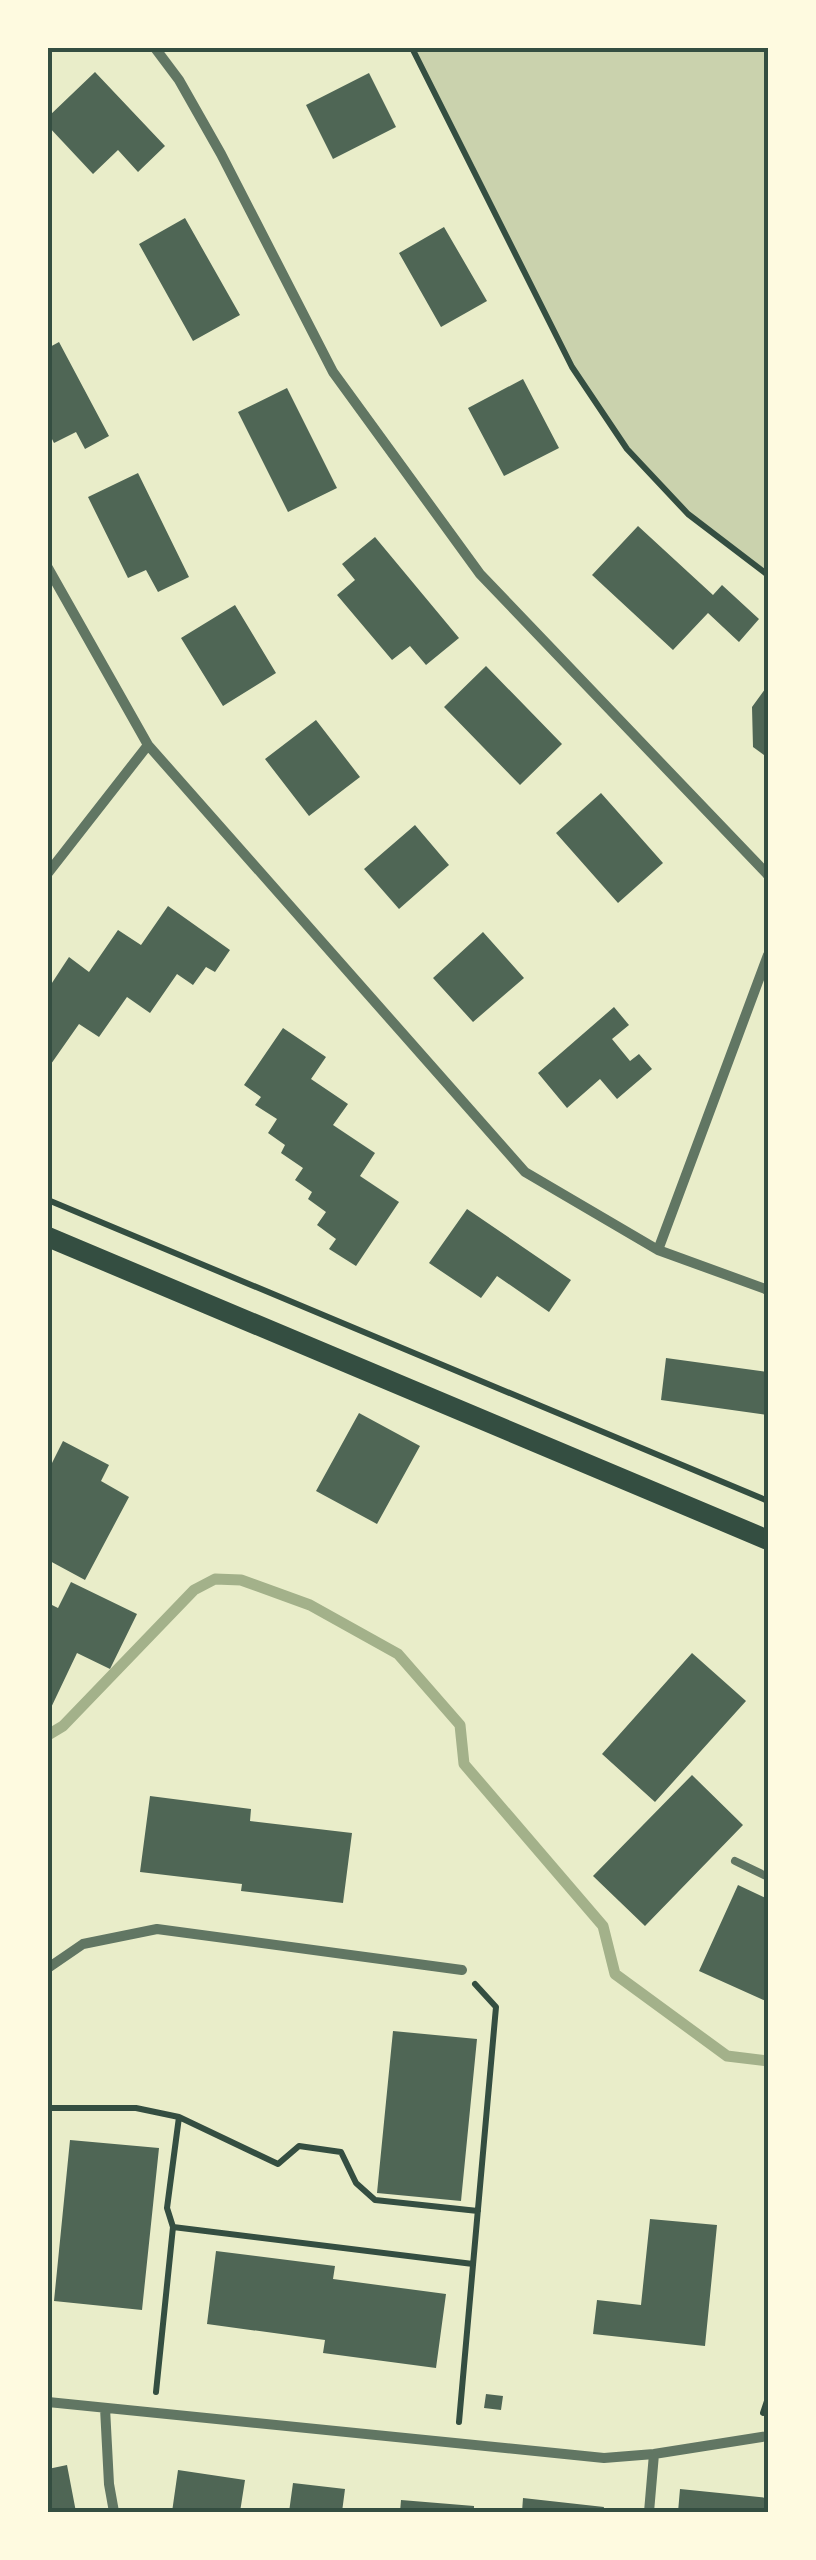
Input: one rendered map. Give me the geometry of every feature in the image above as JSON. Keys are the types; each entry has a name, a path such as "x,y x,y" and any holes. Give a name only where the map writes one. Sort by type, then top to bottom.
{"main road":[{"path":"48,1237 768,1540"}],"street":[{"path":"155,48 180,80 221,154 333,372 469,559 768,875"},
{"path":"48,568 148,746 525,1172 658,1250 768,1290"},
{"path":"48,873 148,746"},
{"path":"658,1250 768,955"},
{"path":"48,1968 84,1944 157,1929 462,1970"},
{"path":"48,2402 604,2458 768,2436"},
{"path":"106,2408 114,2512"},
{"path":"649,2512 654,2454"}],"lane":[{"path":"735,1861 768,1877"}],"path":[{"path":"412,48 572,367 627,449 688,514 768,576"},
{"path":"48,1200 768,1501"},
{"path":"457,2443 496,2008 462,1970"},
{"path":"48,2108 136,2108 178,2117 278,2164 299,2146 341,2152 356,2183 375,2200 478,2211"},
{"path":"154,2413 178,2117"},
{"path":"172,2227 473,2264"}],"green space":[{"path":"412,48 768,48 768,575 688,514 627,449 572,367"}],"building":[{"path":"95,72 165,146 138,172 118,150 93,174 48,126 48,117"},
{"path":"369,73 396,127 333,159 306,105"},
{"path":"185,218 240,315 193,341 139,244"},
{"path":"444,227 487,301 441,327 399,253"},
{"path":"59,342 109,436 85,449 76,432 54,443 48,431 48,348"},
{"path":"523,379 559,448 504,476 468,408"},
{"path":"287,388 337,488 288,512 238,412"},
{"path":"138,473 189,577 158,592 146,570 128,578 88,497"},
{"path":"638,526 713,595 722,585 759,619 739,642 708,613 673,650 592,575"},
{"path":"375,537 459,638 426,665 410,646 392,660 337,595 355,580 342,564"},
{"path":"235,605 276,673 223,706 181,638"},
{"path":"486,666 562,744 520,785 444,707"},
{"path":"768,685 768,758 753,747 752,707"},
{"path":"316,720 360,777 309,816 265,759"},
{"path":"601,793 663,863 618,903 556,833"},
{"path":"415,825 449,865 399,909 364,869"},
{"path":"168,906 230,950 215,972 206,967 193,985 177,974 150,1013 127,997 99,1037 79,1024 51,1064 48,1062 48,989 69,957 89,972 118,930 141,945"},
{"path":"483,932 524,978 473,1022 433,978"},
{"path":"614,1007 629,1025 612,1039 630,1061 639,1054 652,1069 617,1099 600,1079 567,1108 538,1073"},
{"path":"283,1028 326,1057 311,1079 348,1104 333,1125 375,1153 360,1176 399,1202 356,1266 329,1249 336,1239 317,1225 326,1212 308,1199 312,1192 295,1180 303,1168 281,1153 285,1145 268,1133 277,1119 255,1105 261,1097 244,1085"},
{"path":"467,1209 571,1280 549,1312 497,1276 481,1298 429,1263"},
{"path":"666,1358 768,1372 768,1415 661,1400"},
{"path":"359,1413 420,1446 377,1524 316,1491"},
{"path":"63,1441 109,1465 101,1481 129,1497 85,1580 48,1560 48,1471"},
{"path":"71,1582 137,1614 110,1669 77,1653 48,1714 48,1603 58,1608"},
{"path":"692,1653 746,1701 655,1802 602,1754"},
{"path":"692,1775 743,1825 645,1926 593,1876"},
{"path":"150,1796 251,1809 250,1821 352,1833 343,1903 241,1891 242,1884 140,1872"},
{"path":"738,1885 768,1899 768,2002 699,1971"},
{"path":"393,2031 477,2039 461,2201 377,2193"},
{"path":"70,2140 159,2148 142,2310 54,2301"},
{"path":"650,2219 717,2225 705,2346 593,2334 597,2300 641,2305"},
{"path":"216,2251 335,2266 333,2279 446,2294 436,2368 323,2353 325,2340 207,2324"},
{"path":"486,2394 503,2396 501,2410 484,2408"},
{"path":"67,2465 76,2512 48,2512 48,2469"},
{"path":"178,2470 245,2480 240,2512 172,2512"},
{"path":"293,2483 345,2489 342,2512 289,2512"},
{"path":"680,2489 768,2498 768,2512 678,2512"},
{"path":"523,2498 604,2507 603,2512 522,2512"},
{"path":"401,2500 474,2506 474,2512 400,2512"}],"waterway":[{"path":"48,1735 63,1726 194,1590 215,1579 241,1580 310,1605 398,1654 460,1725 464,1764 603,1926 615,1974 727,2056 768,2061"}]}
